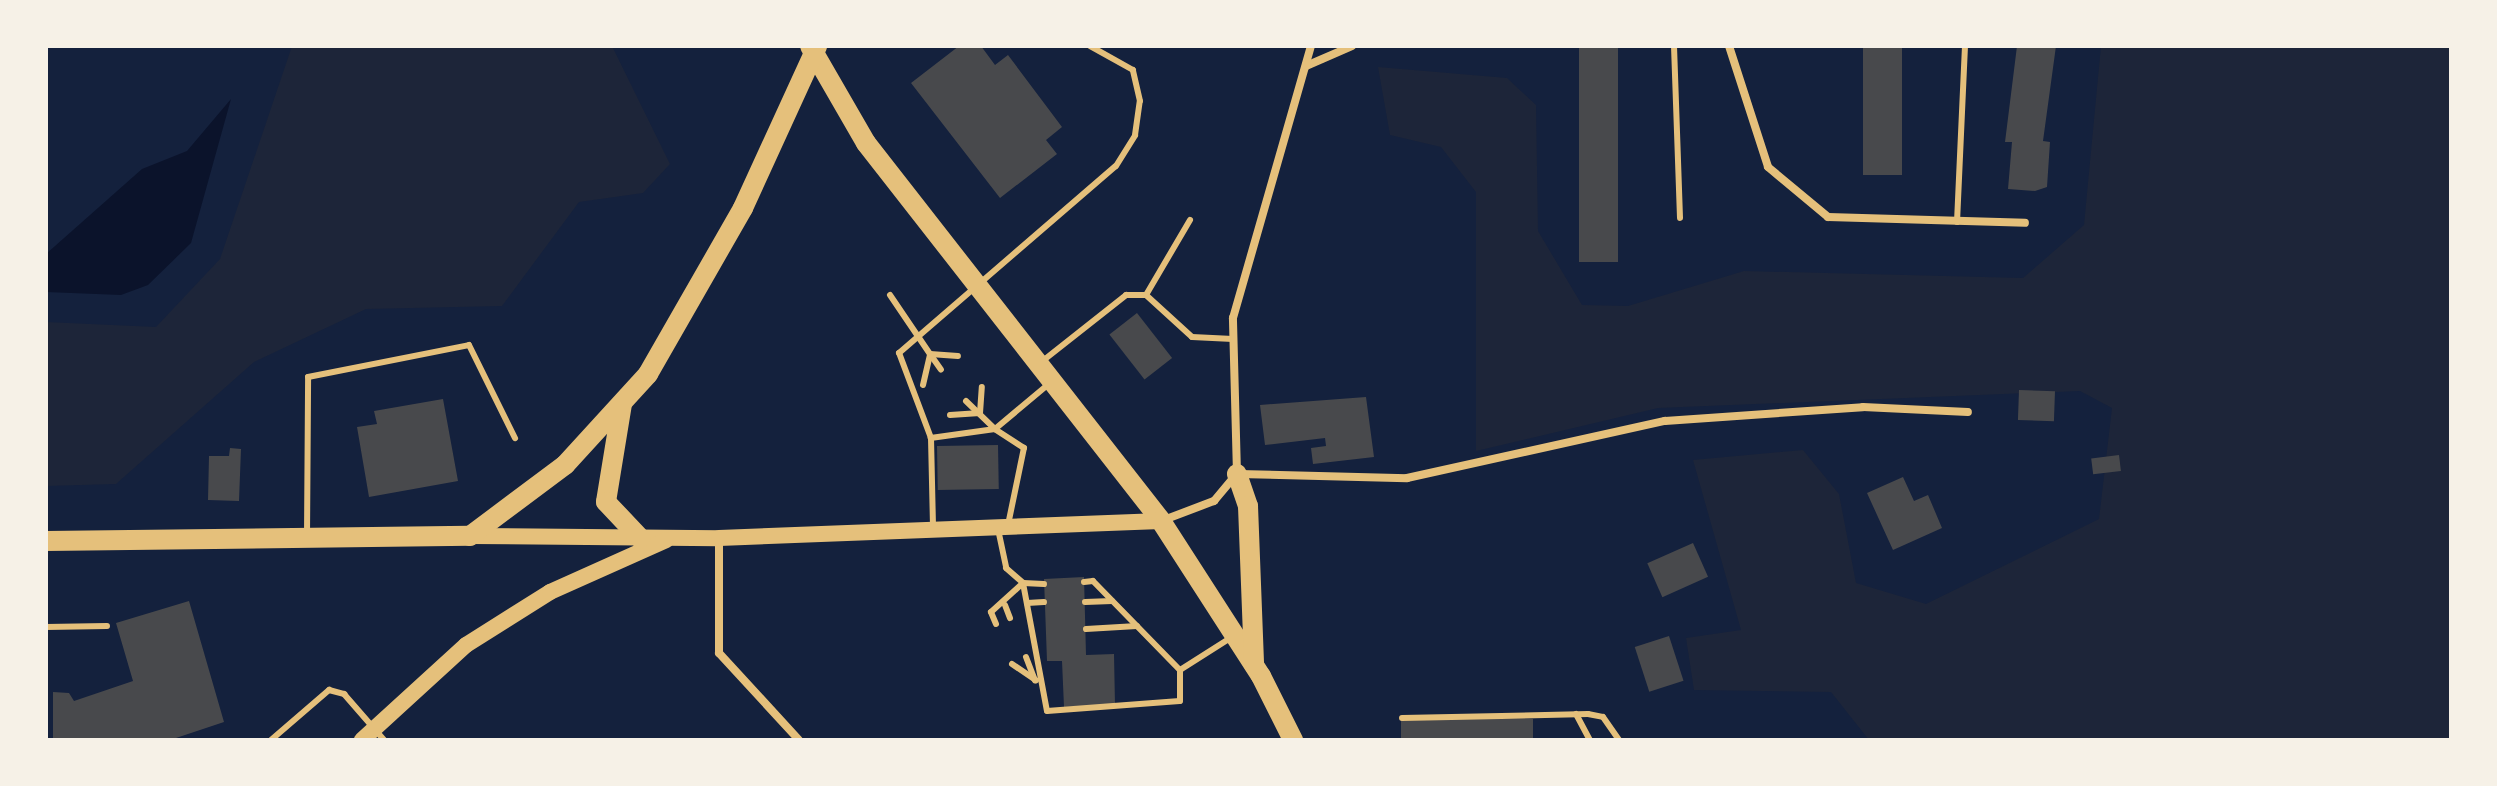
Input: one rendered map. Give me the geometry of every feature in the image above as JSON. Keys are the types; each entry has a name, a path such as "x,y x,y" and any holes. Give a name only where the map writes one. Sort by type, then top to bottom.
{"main road":[{"path":"814,49 866,143 974,286 1161,521 1254,665 1293,740"},
{"path":"470,536 565,465 648,374 743,208 814,49"},
{"path":"623,401 606,502 640,538"},
{"path":"1237,474 1248,506 1254,665"},
{"path":"46,541 470,536 719,538 1161,521"},
{"path":"372,737 466,645 550,592 672,538"}],"street":[{"path":"1161,521 1214,501 1237,474 1233,318 1311,46"},
{"path":"1306,66 1352,46"},
{"path":"1729,46 1768,167 1828,217 2025,223"},
{"path":"1237,474 1407,478 1665,421 1863,407 1968,412"},
{"path":"719,538 719,653 799,740"}],"lane":[{"path":"933,531 931,438 899,353 1116,166 1135,135 1140,101 1133,70 1090,46"},
{"path":"1674,46 1680,218"},
{"path":"1957,223 1965,46"},
{"path":"1146,295 1190,220"},
{"path":"890,295 941,370"},
{"path":"1037,365 1126,295 1146,295 1192,337 1233,339"},
{"path":"307,540 308,377 469,345 515,438"},
{"path":"930,354 958,356"},
{"path":"923,385 930,354"},
{"path":"931,438 995,429 1051,382"},
{"path":"980,413 982,387"},
{"path":"966,401 995,429 1024,448 1003,529 1006,568 1023,583 1039,653 1036,680"},
{"path":"950,415 980,413"},
{"path":"1026,657 1047,711 1124,709 1180,701 1180,670 1112,601 1084,582"},
{"path":"1023,583 1044,584"},
{"path":"996,624 991,612 1005,605 1023,583"},
{"path":"1085,602 1112,601"},
{"path":"1027,603 1044,602"},
{"path":"1005,605 1010,618"},
{"path":"46,627 107,626"},
{"path":"1086,629 1137,626"},
{"path":"1180,670 1235,635"},
{"path":"1012,664 1036,680"},
{"path":"271,740 329,690 344,694 372,737"},
{"path":"1576,714 1590,740"},
{"path":"1402,718 1576,714 1603,717 1619,740"}],"shaded area":[{"path":"292,46 612,46 670,164 643,193 579,202 502,306 366,309 254,362 116,484 46,486 46,322 156,327 220,259"},
{"path":"2101,46 2451,46 2451,740 1869,740 1831,692 1694,690 1686,638 1741,630 1693,460 1803,450 1839,494 1856,583 1926,604 2099,519 2112,408 2080,391 1658,408 1476,451 1476,192 1441,147 1390,135 1378,67 1507,78 1536,105 1538,231 1582,305 1628,306 1744,271 2023,278 2084,225"},
{"path":"231,99 191,243 148,285 121,295 46,292 46,254 142,169 187,151"}],"building":[{"path":"959,46 981,46 995,65 1008,55 1062,127 1046,140 1057,154 1000,198 911,83"},
{"path":"1579,46 1618,46 1618,262 1579,262"},
{"path":"1863,46 1902,46 1902,175 1863,175"},
{"path":"2017,46 2056,46 2043,141 2050,142 2047,187 2035,191 2008,189 2012,142 2005,142"},
{"path":"1137,313 1172,358 1145,379 1109,335"},
{"path":"2019,390 2055,391 2054,421 2018,420"},
{"path":"1366,397 1374,457 1313,464 1311,448 1326,446 1325,438 1265,445 1260,405"},
{"path":"443,399 458,481 369,497 357,427 377,424 374,411"},
{"path":"998,445 999,489 938,490 937,446"},
{"path":"230,448 241,449 239,501 208,500 209,456 229,456"},
{"path":"2119,455 2121,471 2093,474 2091,458"},
{"path":"1903,477 1914,501 1928,495 1942,528 1893,550 1867,493"},
{"path":"1693,543 1708,577 1662,597 1647,563"},
{"path":"1084,577 1086,655 1114,654 1115,705 1064,707 1062,661 1047,661 1044,579"},
{"path":"189,601 224,722 170,740 53,740 53,692 69,693 74,701 133,681 116,623"},
{"path":"1669,636 1684,681 1649,692 1635,647"},
{"path":"1401,719 1533,719 1533,740 1401,740"}]}
